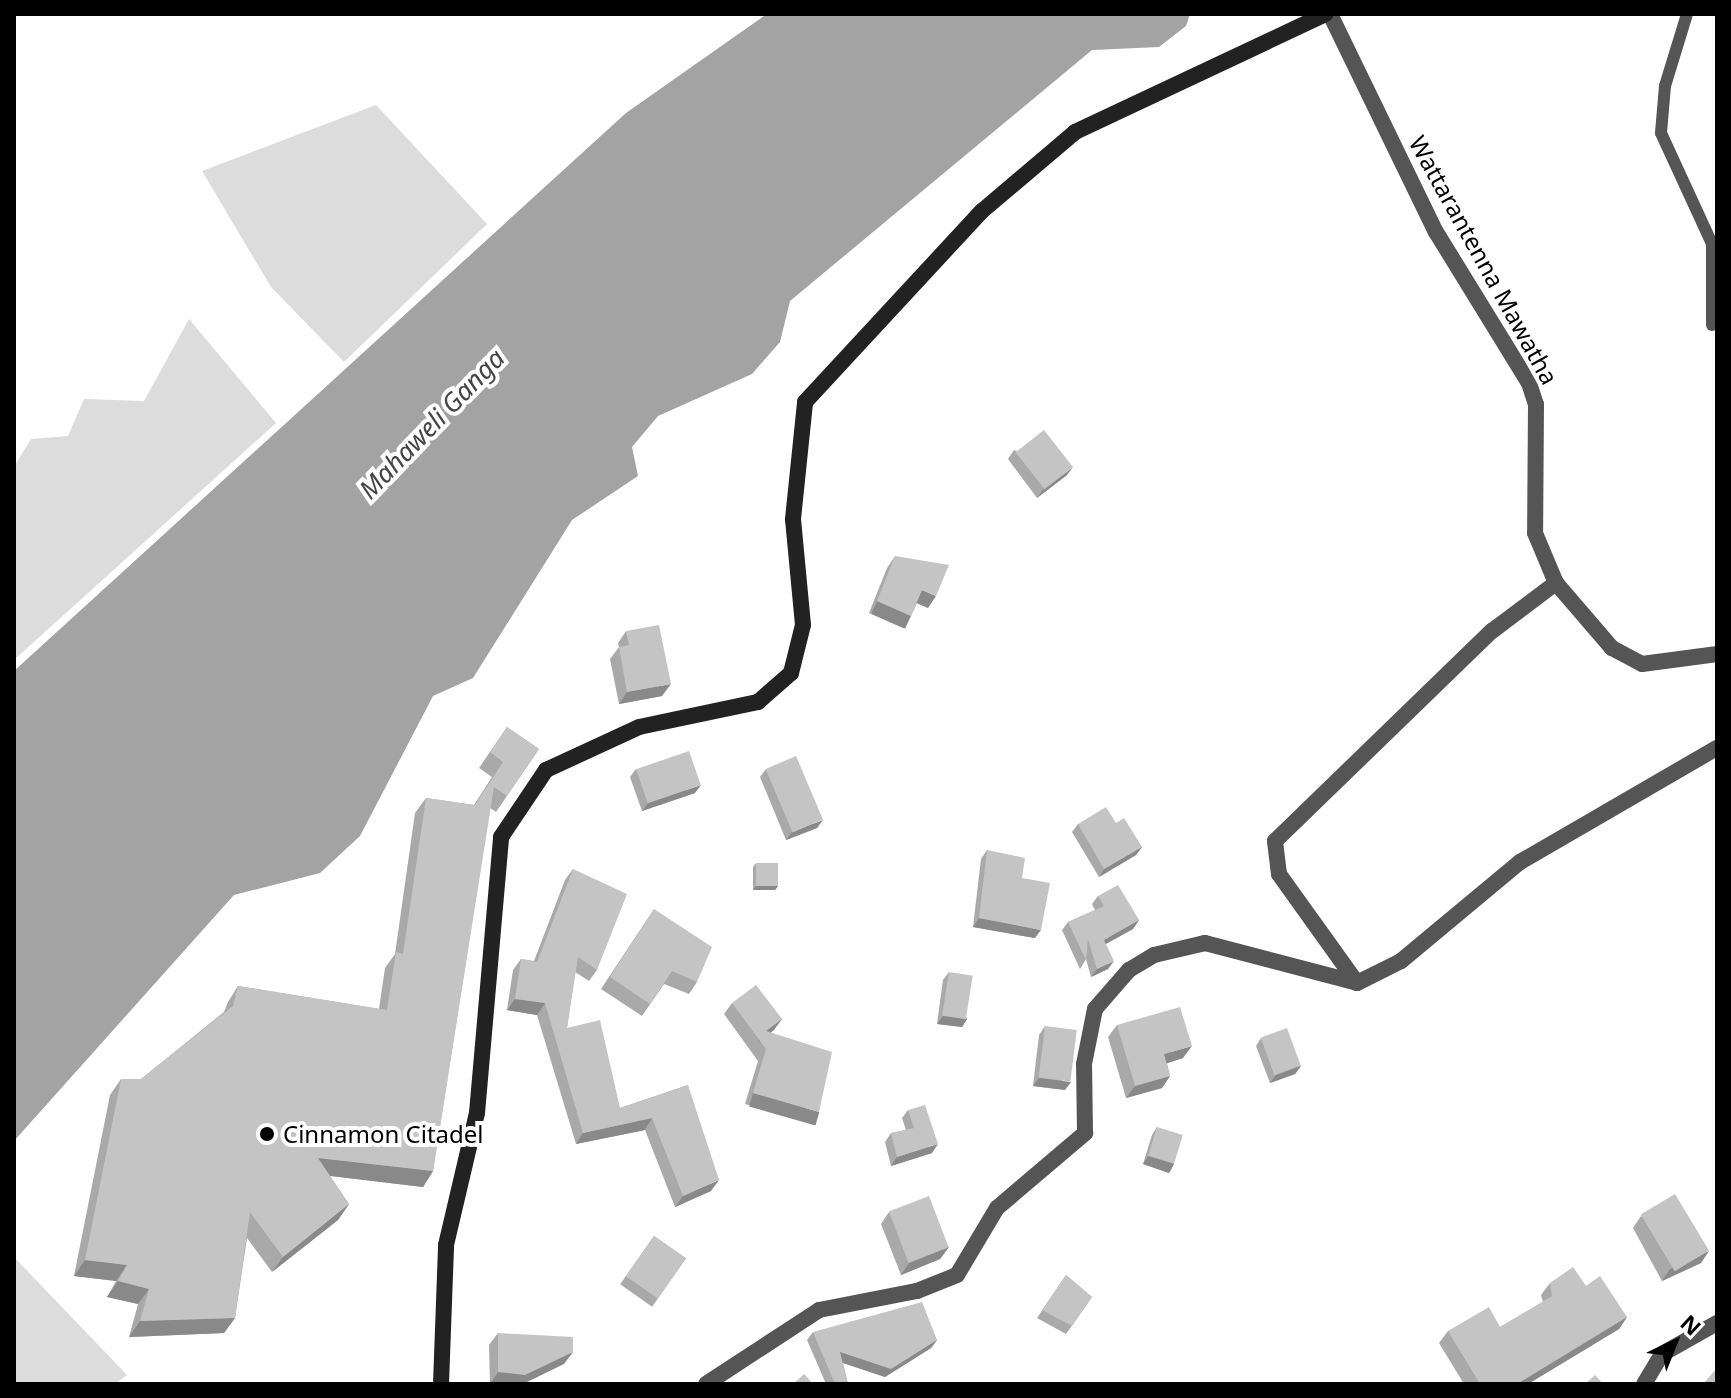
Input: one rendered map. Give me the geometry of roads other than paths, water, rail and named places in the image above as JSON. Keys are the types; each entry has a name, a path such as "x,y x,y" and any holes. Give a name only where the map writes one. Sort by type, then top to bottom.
{"street":[{"name":"Wattarantenna Mawatha","path":"1328,14 1436,232 1529,383 1536,404 1535,533 1556,583 1612,648 1642,664 1717,654"},
{"path":"441,1384 446,1245 477,1113 501,837 546,770 639,727 758,702 791,673 803,625 793,519 805,402 982,211 1075,132 1328,14"},
{"path":"1357,983 1279,874 1275,841 1492,631 1556,583"},
{"path":"706,1384 819,1310 917,1291 957,1275 997,1208 1085,1133 1084,1064 1095,1009 1129,970 1154,955 1205,943 1357,983 1401,961 1520,862 1717,748"},
{"path":"1644,1384 1662,1354 1717,1323"}],"lane":[{"path":"1687,14 1665,86 1661,133 1712,244 1712,325"}],"water":[{"name":"Mahaweli Ganga","path":"767,14 1190,14 1186,26 1159,47 1092,50 790,301 780,342 752,374 658,416 632,447 638,476 572,520 473,678 433,696 360,836 320,873 234,895 14,1141 14,671 626,113"}],"place":[{"name":"Cinnamon Citadel","path":"267,1134"}]}
